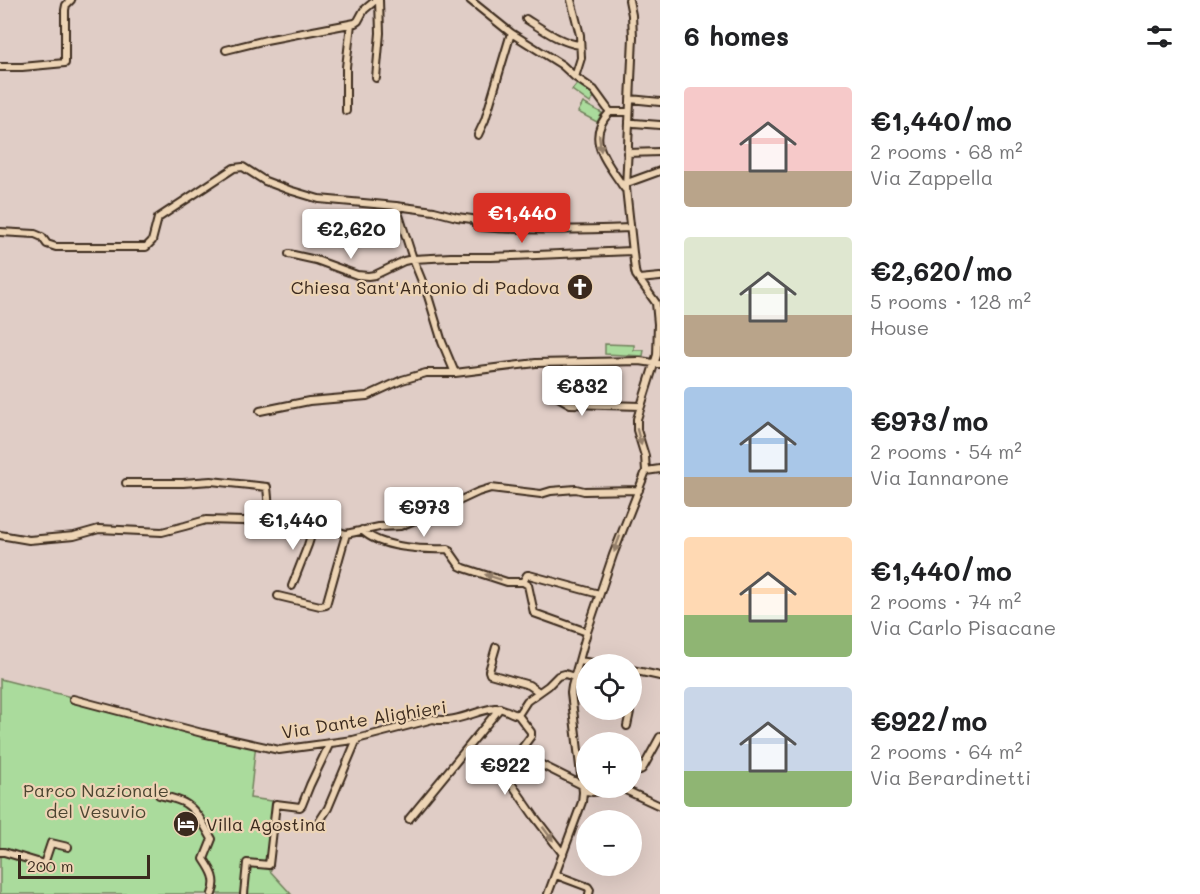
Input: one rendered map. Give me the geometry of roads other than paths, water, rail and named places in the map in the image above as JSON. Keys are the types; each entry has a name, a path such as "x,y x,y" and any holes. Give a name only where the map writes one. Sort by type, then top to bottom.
{"street":[{"path":"0,67 65,63 65,10 71,0"},
{"path":"226,50 278,37 351,24 358,21 364,10 378,0"},
{"path":"376,78 380,33 378,0"},
{"path":"470,0 511,33 562,65 594,90 610,112"},
{"path":"571,0 580,35 581,58 575,77"},
{"path":"581,654 621,531 645,471 645,456 636,424 658,363 656,303 635,271 630,228 627,153 633,37 629,0"},
{"path":"525,19 572,44 580,45"},
{"path":"346,111 346,67 351,24"},
{"path":"478,135 485,120 511,33"},
{"path":"630,99 660,102"},
{"path":"610,112 629,112"},
{"path":"610,112 601,124 598,146 622,186 625,189 660,171"},
{"path":"629,121 660,125"},
{"path":"627,153 660,152"},
{"path":"0,232 35,234 42,237 47,244 56,247 146,247 152,241 158,218 234,168 243,167 266,181 318,199 434,212 472,219 481,227 544,230 630,228"},
{"path":"396,206 442,342 455,373"},
{"path":"288,254 368,276 413,259 632,251"},
{"path":"639,279 660,277"},
{"path":"260,411 309,401 367,396 402,380 426,374 455,373 536,363 640,361 658,363"},
{"path":"553,384 556,396 570,404 641,406"},
{"path":"645,471 660,469"},
{"path":"126,483 211,481 267,487 270,519"},
{"path":"0,535 29,540 74,536 99,529 162,532 206,520 270,519 305,521 346,534 380,527 400,526 491,488 541,494 576,489 584,491 639,490"},
{"path":"292,586 315,524"},
{"path":"362,530 370,537 394,545 425,550 448,549 464,568 507,582 523,582 528,585 534,613 587,632"},
{"path":"279,596 320,606 326,605 346,534"},
{"path":"523,582 529,575 599,594"},
{"path":"496,647 489,674 529,685 539,692"},
{"path":"576,672 571,693 576,736"},
{"path":"642,672 660,676"},
{"path":"518,716 527,701 558,676 565,674 574,680"},
{"name":"Via Dante Alighieri","path":"73,699 202,733 279,750 357,739 433,719 454,720 500,708"},
{"path":"409,819 500,708 518,716 531,732 531,736 522,748 522,761 519,769 510,777 511,783 563,854"},
{"path":"627,726 628,720"},
{"path":"317,825 328,808 357,739"},
{"path":"642,769 660,739"},
{"path":"244,894 247,863 269,865 276,804 300,807 302,805 330,743"},
{"path":"522,755 576,782"},
{"path":"159,795 186,804 201,819 212,839 204,859 214,877 212,894"},
{"path":"548,894 581,806 581,798"},
{"path":"642,798 660,806"},
{"path":"0,852 44,864 51,843 68,847"},
{"path":"555,875 588,887 589,894"}],"place":[{"name":"Chiesa Sant'Antonio di Padova","path":"580,287"},
{"name":"Villa Agostina","path":"186,824"}],"park label":[{"name":"Parco Nazionale del Vesuvio","path":"96,800"}]}
